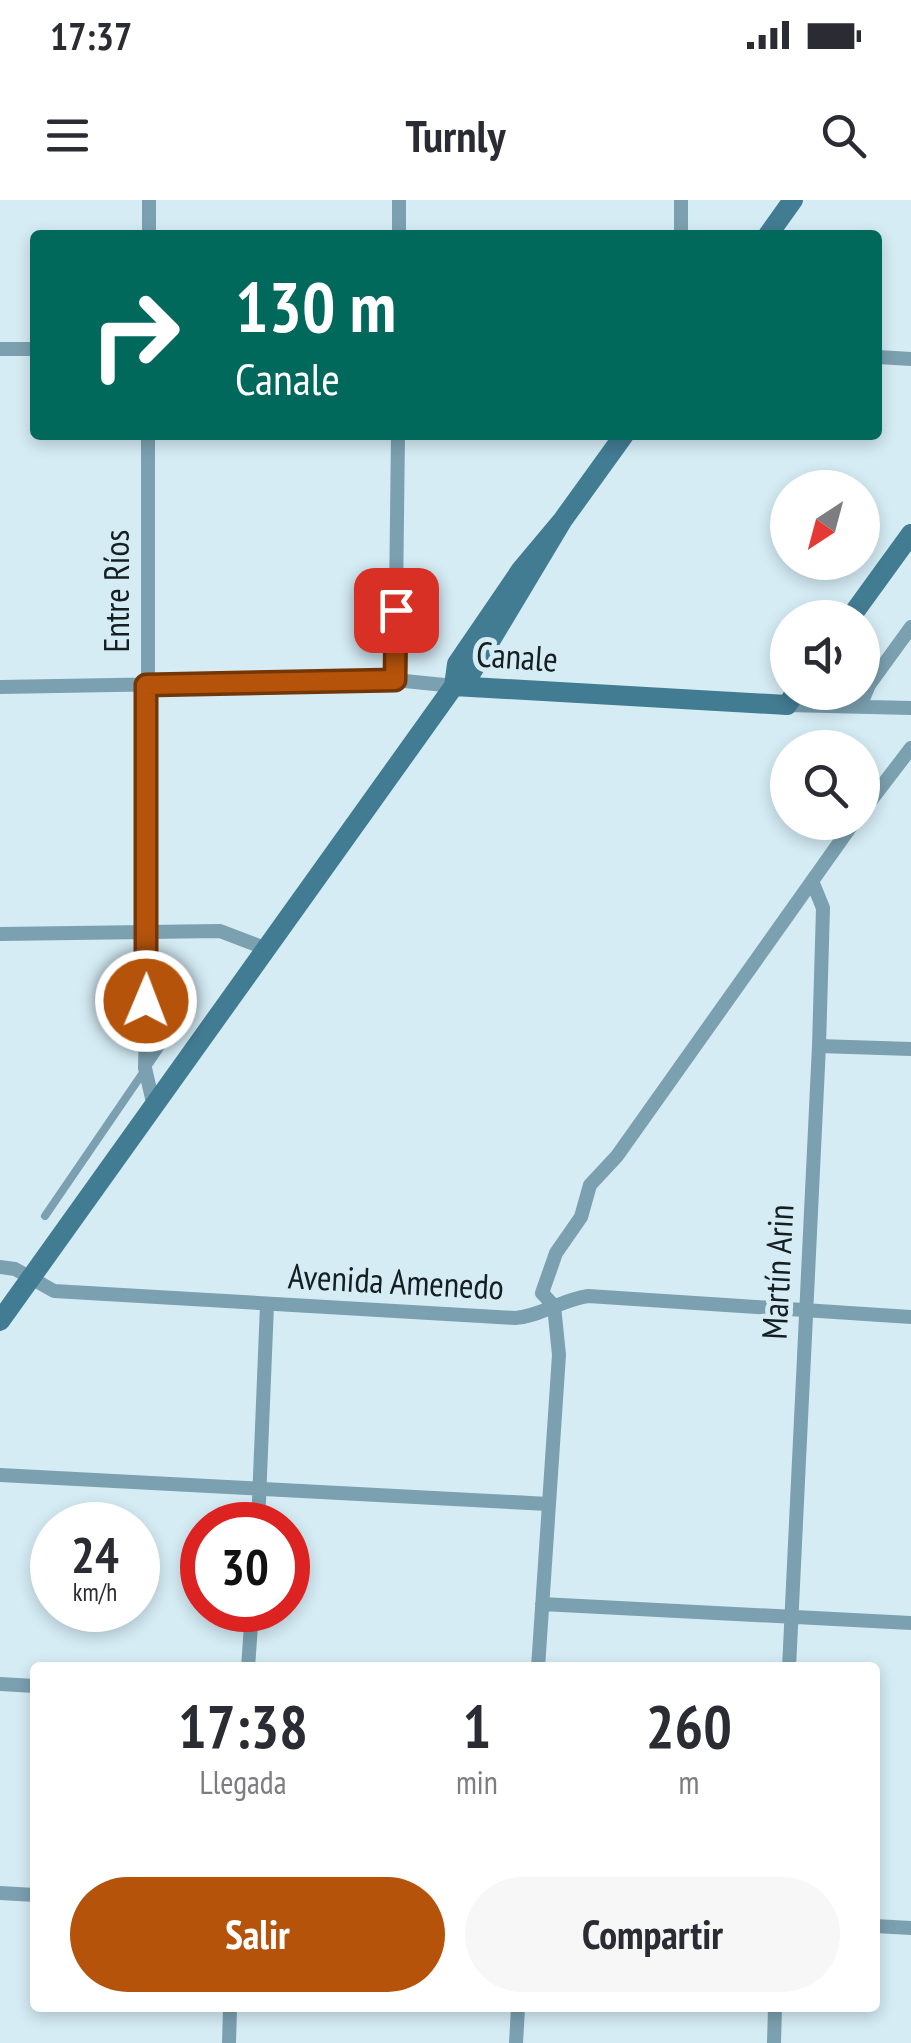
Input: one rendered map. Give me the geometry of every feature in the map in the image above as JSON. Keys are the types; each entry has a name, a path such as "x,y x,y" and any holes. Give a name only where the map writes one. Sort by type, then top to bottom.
{"main road":[{"path":"772,230 793,200"},
{"path":"0,1321 454,686 471,673 562,521 620,440"},
{"path":"863,600 911,534"},
{"name":"Canale","path":"454,686 770,698"}],"street":[{"path":"149,200 149,230"},
{"path":"399,200 399,230"},
{"path":"682,200 682,230"},
{"path":"0,349 30,349"},
{"path":"882,358 911,359"},
{"name":"Entre Ríos","path":"148,440 145,1071 154,1107"},
{"path":"395,680 398,440"},
{"path":"880,670 911,627"},
{"name":"Canale","path":"0,686 395,680 454,686"},
{"name":"Canale","path":"880,707 911,708"},
{"path":"880,788 911,748"},
{"path":"538,1662 559,1355 554,1306 542,1293 542,1287 556,1253 581,1217 596,1175 617,1156 841,840"},
{"name":"Martín Arin","path":"789,1662 819,1046 822,908 812,881"},
{"path":"0,934 220,931 267,948"},
{"path":"819,1046 911,1049"},
{"name":"Avenida Amenedo","path":"0,1268 15,1269 54,1291 267,1305 514,1318 540,1314 588,1296 911,1317"},
{"path":"259,1502 267,1305"},
{"path":"0,1475 548,1504"},
{"path":"542,1604 911,1623"},
{"path":"248,1662 250,1632"},
{"path":"0,1684 30,1686"},
{"path":"0,1893 30,1894"},
{"path":"880,1926 911,1928"},
{"path":"228,2043 230,2012"},
{"path":"516,2043 518,2012"},
{"path":"774,2043 775,2012"}],"lane":[{"path":"44,1216 177,1023"}],"route":[{"path":"146,1001 146,685 395,680 396,610"}]}
